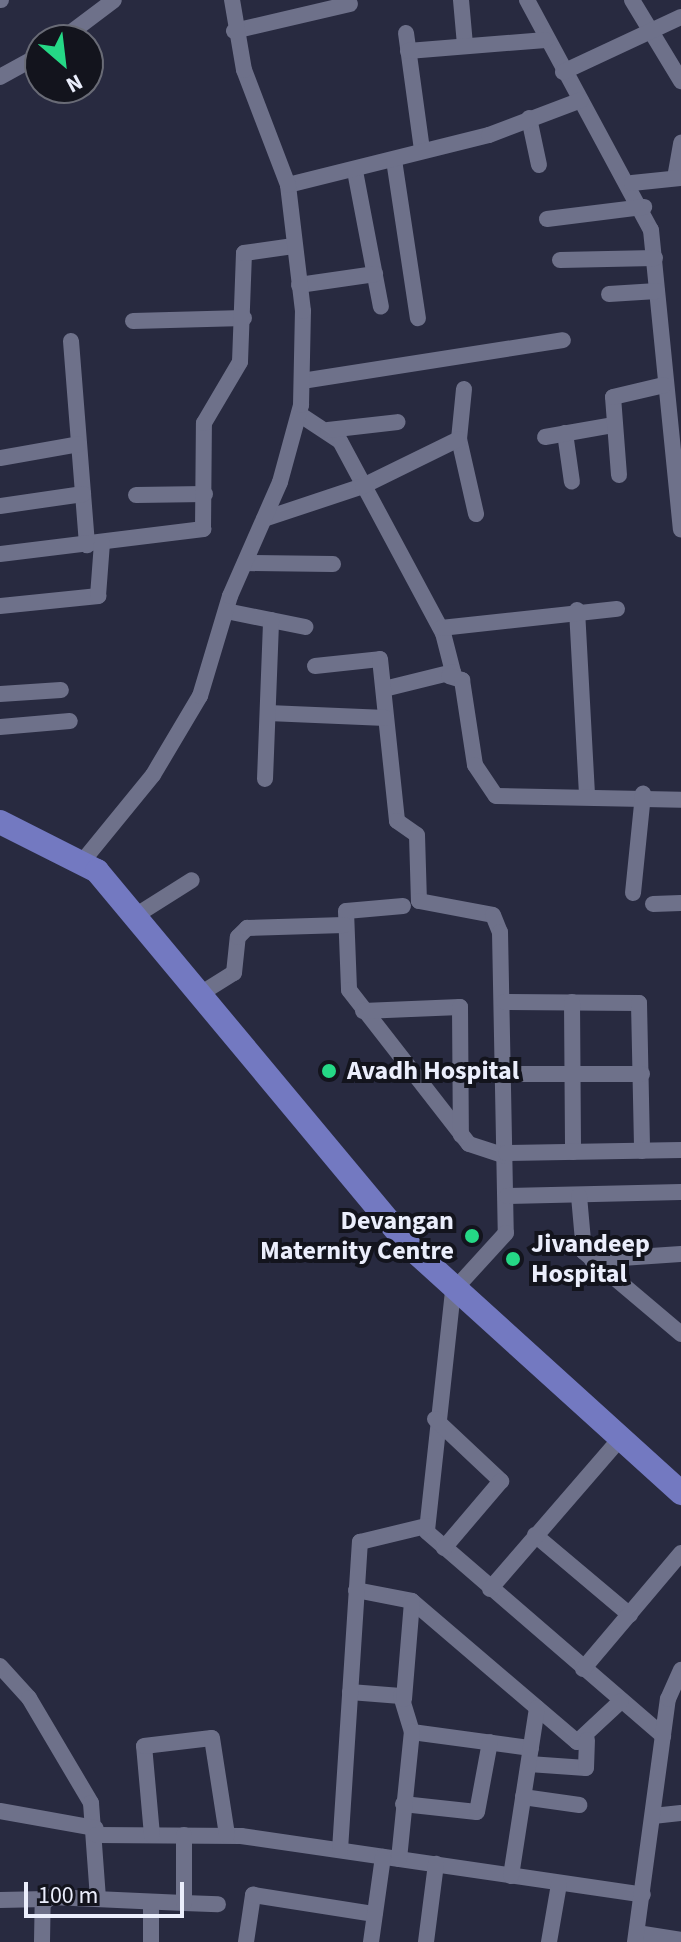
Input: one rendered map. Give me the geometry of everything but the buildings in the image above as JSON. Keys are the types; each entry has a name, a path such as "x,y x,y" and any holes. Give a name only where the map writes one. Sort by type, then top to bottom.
{"highway":[{"path":"0,822 82,862 135,916 453,1291 681,1493"}],"street":[{"path":"77,24 92,9 114,0"},
{"path":"82,862 176,740 209,672 226,611 264,519 299,414 302,381 299,285 288,185 234,31 232,0"},
{"path":"461,0 465,45"},
{"path":"527,0 563,72 644,207 655,258 664,385 681,529"},
{"path":"632,0 681,81"},
{"path":"234,31 350,4"},
{"path":"563,72 648,28 681,17"},
{"path":"406,33 422,150"},
{"path":"408,51 546,40"},
{"path":"1,72 24,62"},
{"path":"288,185 394,160 581,100"},
{"path":"529,118 539,165"},
{"path":"632,183 678,178 681,143"},
{"path":"394,160 418,318"},
{"path":"355,171 381,307"},
{"path":"547,219 644,207"},
{"path":"0,554 197,534 205,522 204,423 240,362 246,249 294,246"},
{"path":"560,260 655,258"},
{"path":"299,285 375,274"},
{"path":"609,294 657,291"},
{"path":"133,321 244,318"},
{"path":"302,381 563,340"},
{"path":"0,606 98,596 94,544 83,494 71,341"},
{"path":"619,475 614,425 616,393 664,385"},
{"path":"464,389 459,439 476,514"},
{"path":"299,414 328,430 363,486 441,628 454,667 449,676"},
{"path":"328,430 398,422"},
{"path":"545,437 614,425"},
{"path":"565,433 572,482"},
{"path":"264,519 363,486 459,439"},
{"path":"0,454 79,444"},
{"path":"0,506 83,494"},
{"path":"136,495 205,494"},
{"path":"245,563 333,564"},
{"path":"441,628 577,610 617,609"},
{"path":"577,610 587,793"},
{"path":"226,611 305,627"},
{"path":"265,779 271,620"},
{"path":"315,666 374,654 384,689 397,821 417,835 419,901 496,918 504,1002 506,1233 453,1291 435,1419 426,1526 444,1548 490,1589 663,1736"},
{"path":"384,689 449,676 462,680 475,765 487,790 505,799 587,793 643,794 681,800"},
{"path":"0,694 61,690"},
{"path":"268,713 386,718"},
{"path":"0,727 70,721"},
{"path":"633,893 643,794"},
{"path":"135,916 192,880"},
{"path":"653,904 681,903"},
{"path":"403,906 348,910 344,925 345,980 363,1011 461,1135 479,1153 681,1150"},
{"path":"200,994 234,973 238,937 247,928 344,925"},
{"path":"504,1002 639,1003 642,1151"},
{"path":"572,1002 573,1152"},
{"path":"363,1011 460,1007 461,1135"},
{"path":"505,1074 642,1074"},
{"path":"507,1196 681,1192"},
{"path":"579,1196 581,1246 592,1260 681,1334"},
{"path":"592,1260 681,1254"},
{"path":"435,1419 501,1481 444,1548"},
{"path":"490,1589 620,1439"},
{"path":"340,1850 356,1590 363,1538 426,1526"},
{"path":"535,1535 630,1615"},
{"path":"583,1669 681,1553"},
{"path":"356,1590 412,1601 577,1742 587,1740 621,1701"},
{"path":"371,1942 375,1914 403,1804 412,1732 404,1699 412,1601"},
{"path":"0,1666 78,1774 95,1832 98,1898"},
{"path":"681,1670 663,1736 636,1937 681,1940"},
{"path":"350,1692 404,1699"},
{"path":"511,1876 537,1708"},
{"path":"412,1732 490,1742 530,1756 586,1768 587,1740"},
{"path":"152,1835 144,1746 212,1738 227,1835"},
{"path":"403,1804 477,1812 490,1742"},
{"path":"523,1797 579,1805"},
{"path":"0,1811 95,1832 227,1835 643,1895"},
{"path":"653,1816 681,1813"},
{"path":"184,1835 184,1903"},
{"path":"426,1942 436,1864"},
{"path":"549,1942 559,1884"},
{"path":"246,1942 253,1895 375,1914"},
{"path":"0,1900 98,1898 218,1904"},
{"path":"42,1942 46,1899"},
{"path":"151,1902 151,1942"}],"place":[{"name":"Avadh Hospital","path":"329,1071"},
{"name":"Devangan Maternity Centre","path":"472,1236"},
{"name":"Jivandeep Hospital","path":"513,1259"}]}
